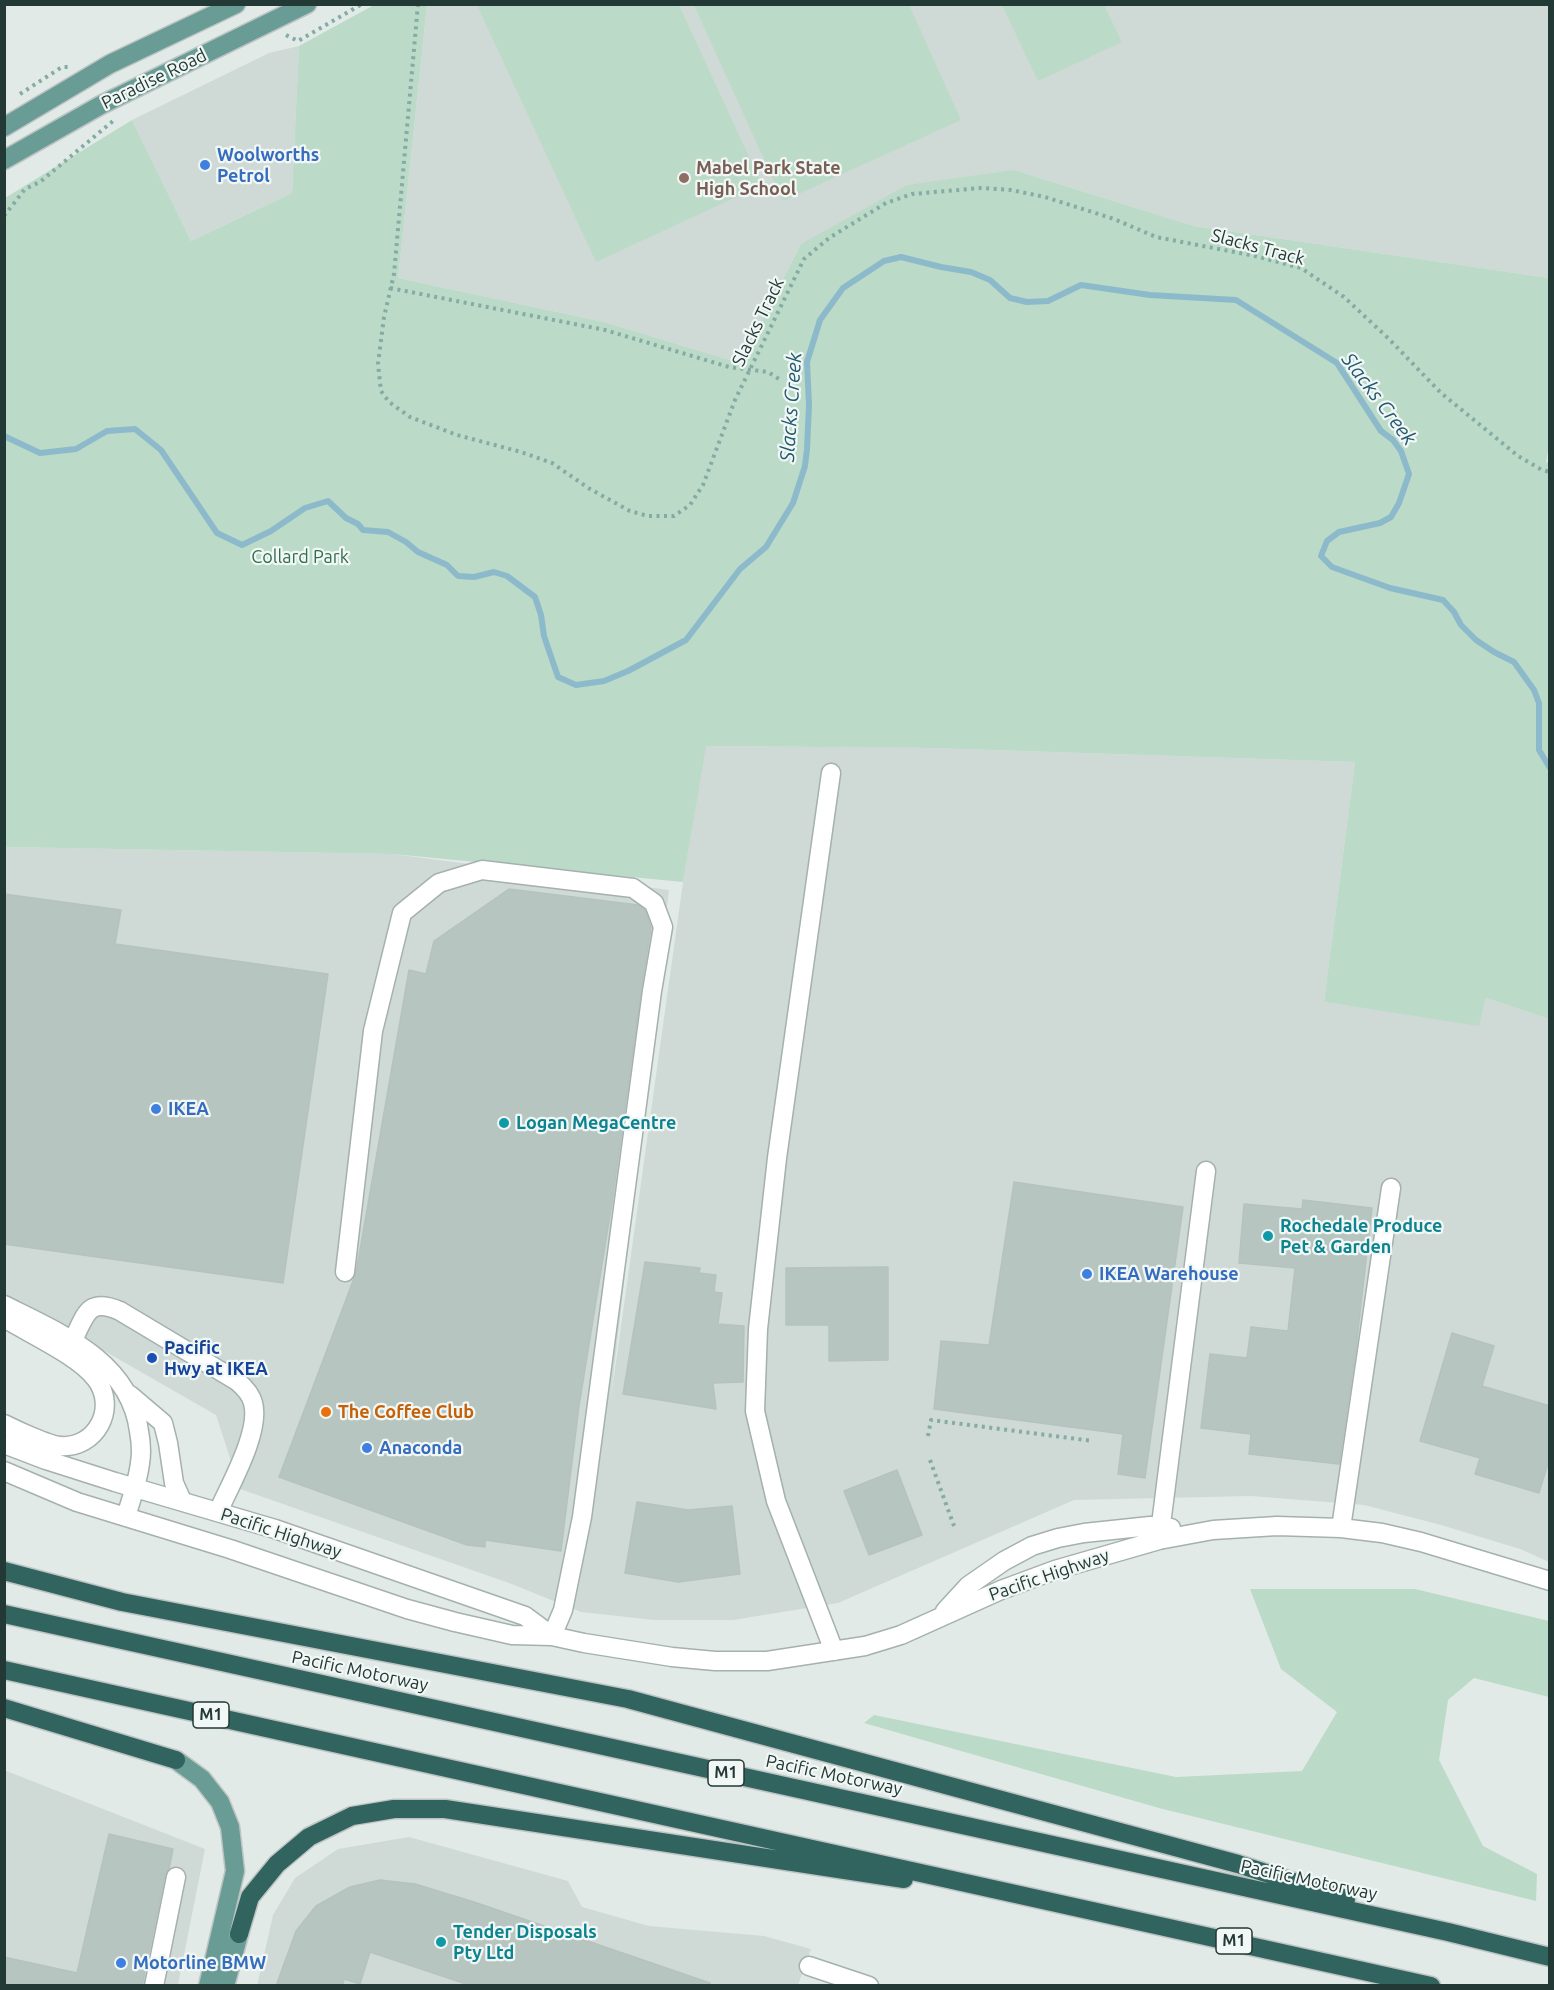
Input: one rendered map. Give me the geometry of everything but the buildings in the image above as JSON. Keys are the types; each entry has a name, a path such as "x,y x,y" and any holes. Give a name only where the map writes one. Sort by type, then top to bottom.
{"highway":[{"path":"4,1570 122,1602 628,1699 1238,1864 1448,1932"},
{"name":"Pacific Motorway","path":"4,1614 1550,1956"},
{"name":"M1","path":"4,1670 1431,1986"},
{"path":"4,1708 176,1760"},
{"path":"239,1934 250,1897 278,1864 309,1837 352,1816 394,1809 446,1809 1042,1899"}],"main road":[{"name":"Paradise Road","path":"4,127 110,63 236,4"},
{"name":"Paradise Road","path":"4,160 101,105 308,4"},
{"path":"176,1760 202,1779 220,1802 230,1827 235,1871 208,1986"},
{"path":"225,1986 239,1934"}],"street":[{"path":"831,774 777,1158 758,1329 755,1411 776,1501 834,1652"},
{"path":"345,1272 373,1030 402,913 439,883 482,870 633,888 654,903 663,927 652,991 584,1506 563,1610 552,1636"},
{"path":"1160,1534 1206,1171"},
{"path":"1341,1528 1391,1188"},
{"path":"4,1305 73,1340 105,1365 127,1392 135,1412 142,1446 141,1463 126,1517"},
{"path":"73,1340 87,1312 96,1306 106,1305 120,1311 237,1381 248,1391 253,1403 254,1428 218,1512"},
{"path":"4,1318 85,1367 97,1379 104,1391 104,1413 98,1430 77,1446 58,1446 4,1424"},
{"path":"127,1392 163,1423 174,1483 182,1500"},
{"name":"Pacific Highway","path":"4,1444 46,1460 275,1529 525,1616 552,1636"},
{"name":"Pacific Highway","path":"4,1471 77,1502 242,1553 407,1609 512,1635 552,1636 584,1644 715,1661 767,1661 865,1646 902,1635 1001,1590 1160,1534 1276,1526 1341,1528 1382,1533 1421,1542 1550,1581"},
{"path":"939,1617 968,1586 1004,1561 1032,1546 1084,1533 1150,1526 1160,1534"},
{"path":"154,1986 176,1878"},
{"path":"809,1966 869,1986"}],"path":[{"path":"275,39 286,35 298,40 362,4"},
{"name":"Slacks Track","path":"418,4 394,274 384,317 378,364 381,391 389,402 410,417 457,435 552,463 590,489 630,511 648,516 674,516 690,505 703,485 749,369 804,259 829,238 886,203 912,194 981,188 1011,190 1045,197 1114,219 1156,237 1256,256 1301,268 1344,297 1389,339 1441,393 1518,456 1550,472"},
{"path":"4,216 25,189 40,182 114,120"},
{"path":"390,288 605,330 729,367 768,372 779,379"},
{"path":"928,1436 932,1420 1093,1441"},
{"path":"930,1460 954,1526"}],"shaded area":[{"name":"Mabel Park State High School","path":"427,5 1549,5 1549,278 1194,226 1014,170 801,244 740,363 604,322 398,278"},
{"path":"299,46 292,193 191,241 132,120 269,53"},
{"path":"705,746 932,748 1355,762 1324,1002 1479,1025 1486,998 1549,1019 1549,1562 1520,1549 1364,1505 1251,1496 1074,1500 838,1603 733,1620 654,1620 581,1612 509,1583 240,1489 216,1415 5,1294 5,847 393,854 669,890 610,1405 683,882"},
{"path":"4,1770 205,1849 178,1985 5,1985"},
{"path":"409,1837 568,1881 582,1907 649,1926 764,1936 811,1949 798,1985 257,1986 273,1915 295,1878 338,1849"}],"green space":[{"name":"Collard Park","path":"374,5 427,5 398,278 604,322 740,363 801,244 907,185 1014,170 1194,226 1549,278 1550,440 1546,462 1550,463 1549,1019 1486,998 1479,1026 1324,1002 1355,762 932,748 706,746 683,882 393,854 5,847 5,198 132,120 191,241 292,193 299,46"},
{"path":"477,5 679,5 762,185 596,262"},
{"path":"694,5 909,5 961,120 783,201"},
{"path":"1002,5 1104,5 1122,42 1038,81"},
{"path":"1250,1589 1415,1589 1549,1621 1549,1697 1474,1678 1448,1700 1439,1760 1483,1846 1537,1874 1536,1901 1159,1808 864,1723 874,1715 1176,1777 1302,1771 1337,1712 1281,1669"}],"waterway":[{"name":"Slacks Creek","path":"4,436 40,453 76,449 107,431 135,429 161,450 217,533 242,545 271,531 305,508 328,501 363,530 388,532 418,552 447,565 458,576 474,577 494,572 507,576 535,597 544,636 558,677 576,685 604,681 686,640 740,569 766,547 793,503 805,466 809,405 807,362 820,320 843,288 884,261 901,257 971,272 990,280 1010,298 1027,302 1048,301 1081,285 1150,295 1236,300 1337,363 1381,431 1393,440 1401,451 1409,474 1399,503 1391,517 1380,523 1339,532 1327,541 1321,556 1332,567 1390,588 1443,600 1454,612 1461,625 1476,640 1514,662 1534,690 1539,703 1539,750 1550,768"}],"place":[{"name":"Woolworths Petrol","path":"205,165"},
{"name":"Mabel Park State High School","path":"684,178"},
{"name":"IKEA","path":"156,1109"},
{"name":"Logan MegaCentre","path":"504,1123"},
{"name":"Rochedale Produce Pet & Garden","path":"1268,1236"},
{"name":"IKEA Warehouse","path":"1087,1274"},
{"name":"Pacific Hwy at IKEA","path":"152,1358"},
{"name":"The Coffee Club","path":"326,1412"},
{"name":"Anaconda","path":"367,1448"},
{"name":"Tender Disposals Pty Ltd","path":"441,1942"},
{"name":"Motorline BMW","path":"121,1963"}]}
